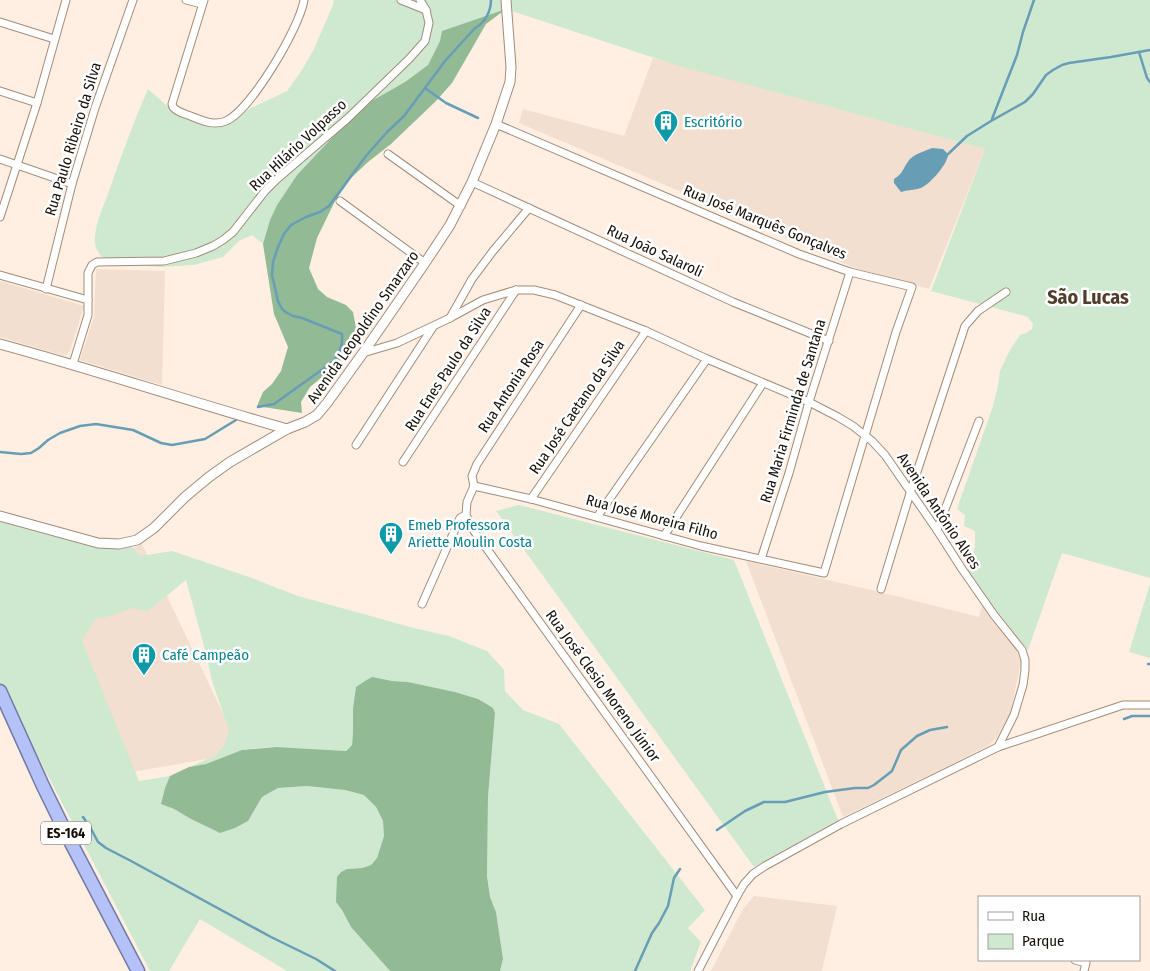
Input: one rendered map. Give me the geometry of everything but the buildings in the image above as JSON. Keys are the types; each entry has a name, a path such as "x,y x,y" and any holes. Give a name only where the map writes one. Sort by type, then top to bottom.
{"highway":[{"name":"ES-164","path":"0,691 65,830 138,971"}],"street":[{"path":"0,217 37,103 66,0"},
{"name":"Rua Paulo Ribeiro da Silva","path":"46,288 72,184 95,108 133,0"},
{"path":"186,0 203,2 172,104 178,111 209,123 227,121 252,97 289,39 304,0"},
{"path":"401,0 426,10"},
{"name":"Rua Hilário Volpasso","path":"73,364 88,315 88,273 92,265 97,262 164,261 196,253 213,246 233,232 271,185 348,119 425,41 429,24 426,10 420,0"},
{"name":"Avenida Leopoldino Smarzaro","path":"3,519 98,543 119,544 137,540 154,528 185,497 209,477 236,458 287,429 317,415 363,354 426,263 461,206 472,182 496,124 510,82 511,67 506,0"},
{"path":"0,22 54,39"},
{"path":"0,90 37,103"},
{"name":"Rua José Marquês Gonçalves","path":"496,124 799,254 850,272 912,287 864,436"},
{"path":"388,154 461,206"},
{"path":"0,159 72,184"},
{"name":"Rua João Salaroli","path":"472,182 733,302 829,341"},
{"path":"340,201 426,263"},
{"path":"450,318 472,279 492,251 529,208"},
{"name":"Rua Maria Firminda de Santana","path":"761,559 789,473 808,402 850,272"},
{"path":"0,275 88,300"},
{"name":"Avenida Antônio Alves","path":"363,354 396,343 433,327 483,300 516,290 534,290 555,295 646,331 808,402 853,426 885,455 938,530 967,577 1022,650 1025,660 1023,685 1014,715 998,747"},
{"name":"Rua Enes Paulo da Silva","path":"403,462 516,290"},
{"path":"881,589 910,490 964,326 978,311 1006,292"},
{"name":"Rua Antonia Rosa","path":"474,486 472,476 476,464 581,305"},
{"path":"356,445 433,327"},
{"name":"Rua José Caetano da Silva","path":"531,499 646,331"},
{"path":"0,344 73,364 218,410 287,429"},
{"path":"597,517 707,359"},
{"path":"664,536 763,383"},
{"path":"938,530 979,421"},
{"name":"Rua José Moreira Filho","path":"474,486 531,499 701,546 824,573 864,436"},
{"path":"422,604 460,518 466,515 467,502 474,486"},
{"name":"Rua José Clesio Moreno Júnior","path":"466,515 474,531 737,896"},
{"path":"698,971 744,884 753,874 765,866 840,824 998,747 1123,705 1150,705"},
{"path":"1079,961 1086,963 1084,971"}],"shaded area":[{"path":"653,58 985,149 929,289 852,267 519,123 523,109 624,136"},
{"path":"96,269 165,271 162,385 80,360 94,317"},
{"path":"0,281 84,306 70,351 65,356 0,337"},
{"name":"Café Campeão","path":"142,544 242,753 63,784 0,639 119,555"},
{"path":"746,561 979,617 982,606 1015,646 1021,662 1010,714 997,737 989,745 843,817"},
{"path":"754,896 837,906 822,971 711,971 743,909"}],"green space":[{"path":"334,0 1150,0 1150,578 1062,553 1028,650 966,575 975,547 975,531 964,526 965,515 957,509 993,406 1000,371 1020,335 1032,329 1033,324 1028,317 931,291 985,149 679,66 506,9 443,31 428,65 405,82 361,107 297,175 277,205 270,220 263,244 252,235 239,241 223,257 194,265 159,267 104,260 96,246 97,225 148,89 182,116 217,128 247,110 287,91 314,49"},
{"path":"506,9 486,24 452,83 436,101 391,144 351,178 335,201 317,238 309,268 318,289 327,297 346,305 353,312 356,328 351,342 339,363 310,387 301,402 302,413 257,406 263,392 272,384 281,371 288,347 274,314 263,244 270,220 277,205 297,175 361,107 405,82 428,65 440,41 442,31"},
{"path":"519,505 734,560 838,820 754,867 496,511"},
{"path":"0,519 76,540 130,545 140,556 172,551 298,596 449,636 487,651 504,670 505,691 523,710 559,724 705,910 688,928 701,942 690,971 500,971 503,959 496,912 490,897 487,876 488,797 495,713 493,708 478,699 408,682 392,681 353,709 352,745 346,751 276,747 258,748 242,750 206,764 189,767 215,756 225,744 229,730 212,681 186,580 148,611 133,608 95,619 82,641 139,781 170,776 161,804 220,833 248,821 262,797 278,788 307,786 345,790 364,795 376,807 383,821 384,836 377,858 371,865 353,868 336,902 351,927 390,971 287,971 200,919 169,971 150,971 0,684"},
{"path":"1150,584 1150,658 1129,652"},
{"path":"372,677 455,692 478,699 493,708 495,713 488,797 487,876 490,897 496,912 503,959 500,971 390,971 351,927 336,902 337,877 347,869 371,865 377,858 384,836 383,821 376,807 364,795 345,790 307,786 278,788 262,797 248,821 220,833 161,804 170,776 189,767 206,764 242,750 276,747 346,751 352,745 356,687"}],"water":[{"path":"932,148 943,149 948,154 942,168 921,188 901,192 894,183 894,179 912,157"}],"waterway":[{"path":"258,407 274,404 334,361 342,342 342,334 293,316 282,309 278,301 272,275 273,262 284,234 291,225 329,206 366,156 404,116 445,61 484,20 489,12 491,0"},
{"path":"992,119 1017,55 1034,0"},
{"path":"946,156 967,136 1025,102 1046,75 1062,65 1150,50"},
{"path":"1139,52 1150,82"},
{"path":"425,88 446,103 478,118"},
{"path":"0,452 31,453 60,433 80,426 96,424 133,430 161,443 172,445 205,439 236,420"},
{"path":"1124,719 1132,716 1150,716"},
{"path":"717,830 745,811 764,802 785,802 825,792 868,788 892,771 901,750 917,736 930,730 947,727"},
{"path":"83,817 98,842 106,848 271,937 316,959 335,971"},
{"path":"635,971 652,933 668,906 674,878 680,869"}],"place":[{"name":"Escritório","path":"666,143"},
{"name":"Emeb Professora Ariette Moulin Costa","path":"391,555"},
{"name":"Café Campeão","path":"144,676"}],"district":[{"name":"São Lucas","path":"1088,297"}]}
